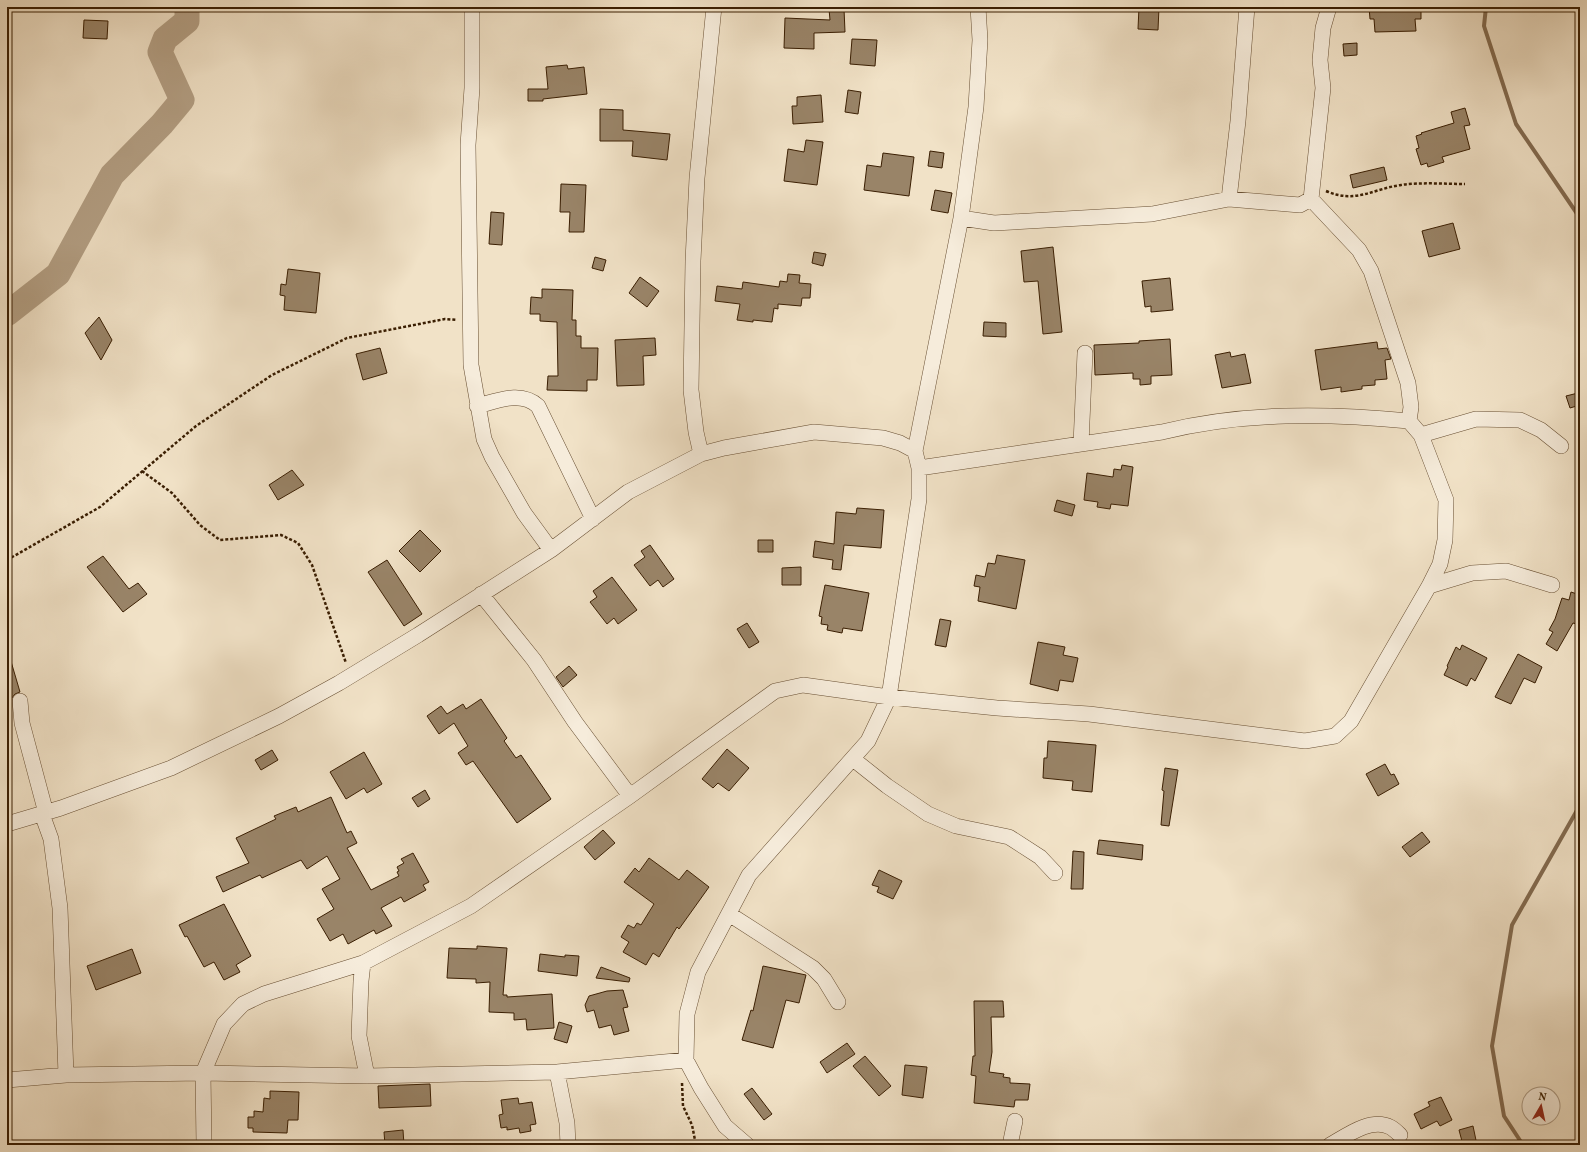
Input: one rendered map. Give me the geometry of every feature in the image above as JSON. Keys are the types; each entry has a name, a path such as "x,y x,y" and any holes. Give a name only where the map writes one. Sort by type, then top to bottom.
{"street":[{"path":"472,7 472,88 468,145 469,320 471,365 484,439 492,457 524,513 551,550"},
{"path":"701,454 696,432 691,390 692,260 696,178 714,7"},
{"path":"747,1145 725,1126 701,1088 688,1063 687,1014 698,972 750,875 868,741 889,697 919,499 919,468 914,451 961,218 976,108 980,40 978,7"},
{"path":"1229,199 1238,121 1246,7"},
{"path":"961,218 994,223 1152,214 1229,199 1300,205 1312,192 1323,88 1320,60 1323,28 1329,7"},
{"path":"1312,192 1359,250 1371,271 1408,383 1411,407 1409,421"},
{"path":"1081,444 1085,353"},
{"path":"477,406 514,396 533,401 538,406 593,519"},
{"path":"204,1145 203,1074 224,1024 242,1004 264,994 364,963 471,906 630,796 775,691 803,684 889,697 996,708 1088,714 1305,741 1335,736 1351,722 1429,586 1440,564 1445,540 1446,500 1421,435 1409,421 1357,416 1269,416 1192,425 1162,432 919,468"},
{"path":"1421,435 1476,419 1520,420 1541,430 1561,446"},
{"path":"7,824 44,813 171,768 280,716 418,635 551,550 628,492 701,454 724,448 814,432 883,438 900,443 914,451"},
{"path":"1429,586 1472,573 1506,571 1552,584"},
{"path":"481,594 534,660 575,722 630,796"},
{"path":"20,701 22,722 51,839 60,908 66,1075"},
{"path":"853,759 928,814 956,826 1009,837 1040,857 1055,873"},
{"path":"729,914 813,968 824,979 838,1002"},
{"path":"364,963 361,981 359,1036 367,1076"},
{"path":"7,1080 66,1075 203,1074 367,1076 557,1072 688,1063"},
{"path":"557,1072 567,1122 568,1145"},
{"path":"1010,1145 1015,1121"},
{"path":"1330,1145 1366,1126 1380,1124 1390,1127 1400,1135"}],"path":[{"path":"1312,192 1355,197 1401,185 1465,184"},
{"path":"7,560 100,507 196,426 272,375 347,338 445,319 469,320"},
{"path":"142,471 172,493 200,525 220,540 281,535 298,543 312,566 351,675"},
{"path":"688,1063 682,1083 682,1106 692,1126 696,1145"}],"building":[{"path":"1139,7 1159,7 1158,30 1138,29"},
{"path":"1369,7 1421,7 1421,19 1415,19 1416,31 1375,32 1374,19 1370,19"},
{"path":"829,9 844,9 845,32 814,33 814,49 784,48 785,18 830,20"},
{"path":"84,20 108,21 107,39 83,38"},
{"path":"852,39 877,40 875,66 850,64"},
{"path":"1357,43 1357,55 1344,56 1343,44"},
{"path":"567,65 568,69 584,67 587,94 543,99 543,101 528,101 528,89 548,89 546,67"},
{"path":"848,90 861,92 858,114 845,112"},
{"path":"821,95 823,122 793,124 792,106 797,106 797,97"},
{"path":"1465,108 1470,125 1464,126 1470,149 1442,157 1444,162 1428,167 1427,163 1421,165 1416,149 1419,148 1416,136 1422,134 1421,133 1454,123 1451,112"},
{"path":"600,109 623,110 623,130 670,134 667,160 632,156 633,141 600,141"},
{"path":"806,140 823,142 817,185 784,181 788,149 804,152"},
{"path":"930,151 944,153 942,168 928,166"},
{"path":"883,153 914,157 909,196 864,190 867,165 881,167"},
{"path":"1384,167 1387,180 1353,188 1350,175"},
{"path":"561,184 586,185 584,232 569,232 570,212 560,212"},
{"path":"935,190 952,193 948,213 931,210"},
{"path":"491,212 504,213 502,245 489,244"},
{"path":"1453,223 1460,249 1429,257 1422,231"},
{"path":"1053,247 1062,332 1043,334 1038,281 1024,282 1021,251"},
{"path":"814,252 826,254 823,266 812,263"},
{"path":"595,257 606,260 603,271 592,268"},
{"path":"288,269 320,273 316,313 284,310 285,296 280,295 281,284 286,285"},
{"path":"788,274 800,275 799,283 811,284 810,298 802,298 801,306 778,304 778,309 774,308 772,322 737,320 740,304 715,301 717,286 742,289 743,282 779,287 780,281 787,282"},
{"path":"640,277 659,291 647,307 629,293"},
{"path":"1170,278 1173,310 1151,312 1151,306 1145,307 1142,281"},
{"path":"542,289 573,290 572,320 576,320 576,336 581,336 581,348 598,348 597,380 587,380 587,391 547,390 548,376 558,376 557,322 540,321 540,314 530,314 531,297 542,298"},
{"path":"99,317 112,340 101,360 85,333"},
{"path":"984,322 1006,323 1006,337 983,336"},
{"path":"655,338 656,355 643,356 644,385 617,386 615,340"},
{"path":"1170,339 1172,375 1151,376 1151,384 1140,385 1140,379 1133,379 1133,373 1095,375 1094,345 1139,343 1139,341"},
{"path":"1377,342 1378,349 1387,348 1391,359 1385,360 1387,379 1375,380 1375,385 1362,386 1362,389 1341,392 1341,387 1321,390 1315,350"},
{"path":"380,348 387,373 363,380 356,354"},
{"path":"1230,352 1231,357 1245,354 1251,383 1222,388 1215,355"},
{"path":"1578,393 1580,405 1570,408 1566,396"},
{"path":"1122,465 1133,467 1128,506 1111,504 1110,509 1097,507 1098,502 1084,500 1087,473 1113,477 1114,469 1121,470"},
{"path":"292,470 304,485 278,500 269,485"},
{"path":"1057,500 1075,505 1072,516 1054,511"},
{"path":"857,508 884,510 881,548 844,545 841,570 832,569 833,560 813,557 815,541 834,544 836,512 856,514"},
{"path":"420,530 441,551 420,572 399,551"},
{"path":"758,540 773,540 773,552 758,552"},
{"path":"650,545 674,579 663,587 658,580 650,586 634,565 645,557 641,551"},
{"path":"997,555 1025,560 1016,609 978,601 980,587 974,586 976,575 985,577 988,563 995,564"},
{"path":"103,556 129,589 138,583 147,594 123,612 87,567"},
{"path":"387,560 422,614 404,626 368,572"},
{"path":"801,567 801,585 782,585 782,568"},
{"path":"612,577 637,610 618,624 614,618 607,624 590,602 597,597 593,591"},
{"path":"825,585 869,593 862,631 843,628 842,633 827,630 828,625 821,624 822,617 819,616"},
{"path":"1571,592 1580,595 1580,625 1573,623 1557,651 1546,644 1553,632 1549,630 1555,619 1562,598 1569,600"},
{"path":"940,619 951,621 946,647 935,645"},
{"path":"747,623 759,642 749,648 737,629"},
{"path":"1038,642 1065,647 1063,655 1078,658 1073,682 1060,680 1058,691 1030,684"},
{"path":"1462,645 1487,658 1475,681 1471,678 1467,686 1444,675 1456,647 1460,650"},
{"path":"1518,654 1542,667 1535,683 1524,678 1511,704 1495,697"},
{"path":"10,658 20,692 15,694 11,699 7,700 7,659"},
{"path":"569,666 577,675 563,687 556,677"},
{"path":"481,699 507,738 504,741 516,758 521,755 551,799 517,823 473,761 466,765 458,753 468,746 454,723 439,734 427,716 441,706 447,714 463,704 466,709"},
{"path":"1048,741 1096,745 1092,792 1072,790 1073,781 1043,778 1044,758 1047,758"},
{"path":"727,749 749,768 729,791 718,783 713,788 702,779"},
{"path":"272,750 278,760 261,770 255,760"},
{"path":"364,752 382,784 367,793 364,788 346,799 330,772"},
{"path":"1385,764 1391,775 1394,774 1399,784 1378,796 1366,774"},
{"path":"1165,768 1178,770 1169,826 1161,825 1164,791 1162,790"},
{"path":"425,790 430,799 418,807 412,798"},
{"path":"331,797 347,833 351,831 357,843 347,848 371,890 399,876 397,867 404,863 401,859 413,853 429,882 423,885 426,890 417,895 404,902 401,897 381,908 392,926 376,934 374,930 348,944 343,934 330,941 317,919 334,909 322,889 340,879 327,856 307,869 301,860 262,878 260,875 223,892 216,877 249,863 236,838 276,819 274,816 296,807 298,812"},
{"path":"603,830 615,843 595,860 584,847"},
{"path":"1422,832 1430,842 1410,857 1402,847"},
{"path":"1099,840 1143,845 1142,860 1097,854"},
{"path":"1073,851 1084,852 1083,889 1071,889"},
{"path":"649,858 679,880 687,870 709,887 679,929 677,927 659,957 653,953 646,965 623,952 629,942 621,937 628,925 634,928 637,923 641,925 654,904 624,882 635,868 639,872"},
{"path":"879,870 902,881 893,899 877,892 879,887 872,885"},
{"path":"224,904 251,956 236,965 240,972 224,980 214,962 204,967 187,936 185,937 179,925"},
{"path":"477,946 507,948 503,995 507,995 507,997 552,994 554,1028 527,1030 526,1019 514,1020 514,1013 489,1012 490,982 476,983 476,979 447,978 449,948 477,949"},
{"path":"132,949 141,973 96,990 87,966"},
{"path":"540,954 565,957 565,955 579,956 577,976 538,971"},
{"path":"763,966 806,975 799,1003 786,1000 773,1048 742,1040 751,1010 753,1011"},
{"path":"601,967 630,978 629,982 596,978"},
{"path":"623,990 628,1007 623,1008 629,1031 614,1035 611,1025 599,1028 594,1010 587,1012 585,1005 589,996 607,991"},
{"path":"974,1001 1003,1001 1004,1017 991,1017 992,1052 989,1072 1004,1074 1003,1077 1010,1078 1010,1083 1030,1084 1028,1100 1015,1100 1014,1107 974,1103 976,1076 971,1075 973,1056 975,1056"},
{"path":"559,1022 572,1026 567,1043 554,1039"},
{"path":"847,1043 855,1054 827,1073 820,1062"},
{"path":"865,1056 891,1086 879,1096 853,1066"},
{"path":"905,1065 927,1067 923,1098 902,1095"},
{"path":"430,1084 431,1106 379,1108 378,1086"},
{"path":"752,1088 772,1114 764,1120 744,1094"},
{"path":"270,1091 299,1092 298,1120 288,1120 287,1133 253,1132 253,1128 248,1128 248,1117 254,1117 254,1111 263,1112 264,1098 270,1099"},
{"path":"1441,1097 1452,1120 1440,1126 1437,1121 1421,1129 1414,1114 1430,1106 1428,1102"},
{"path":"518,1098 519,1104 532,1102 536,1124 530,1125 531,1131 520,1133 519,1128 507,1130 507,1127 501,1128 499,1115 503,1114 501,1100"},
{"path":"1473,1126 1477,1145 1463,1145 1459,1130"},
{"path":"403,1130 404,1145 385,1145 384,1132"}],"waterway":[{"path":"7,314 58,274 112,175 162,124 182,100 160,52 165,39 187,21 187,7"},
{"path":"1486,7 1484,26 1516,124 1580,218"},
{"path":"1523,1145 1504,1116 1492,1046 1512,925 1580,805"}]}
